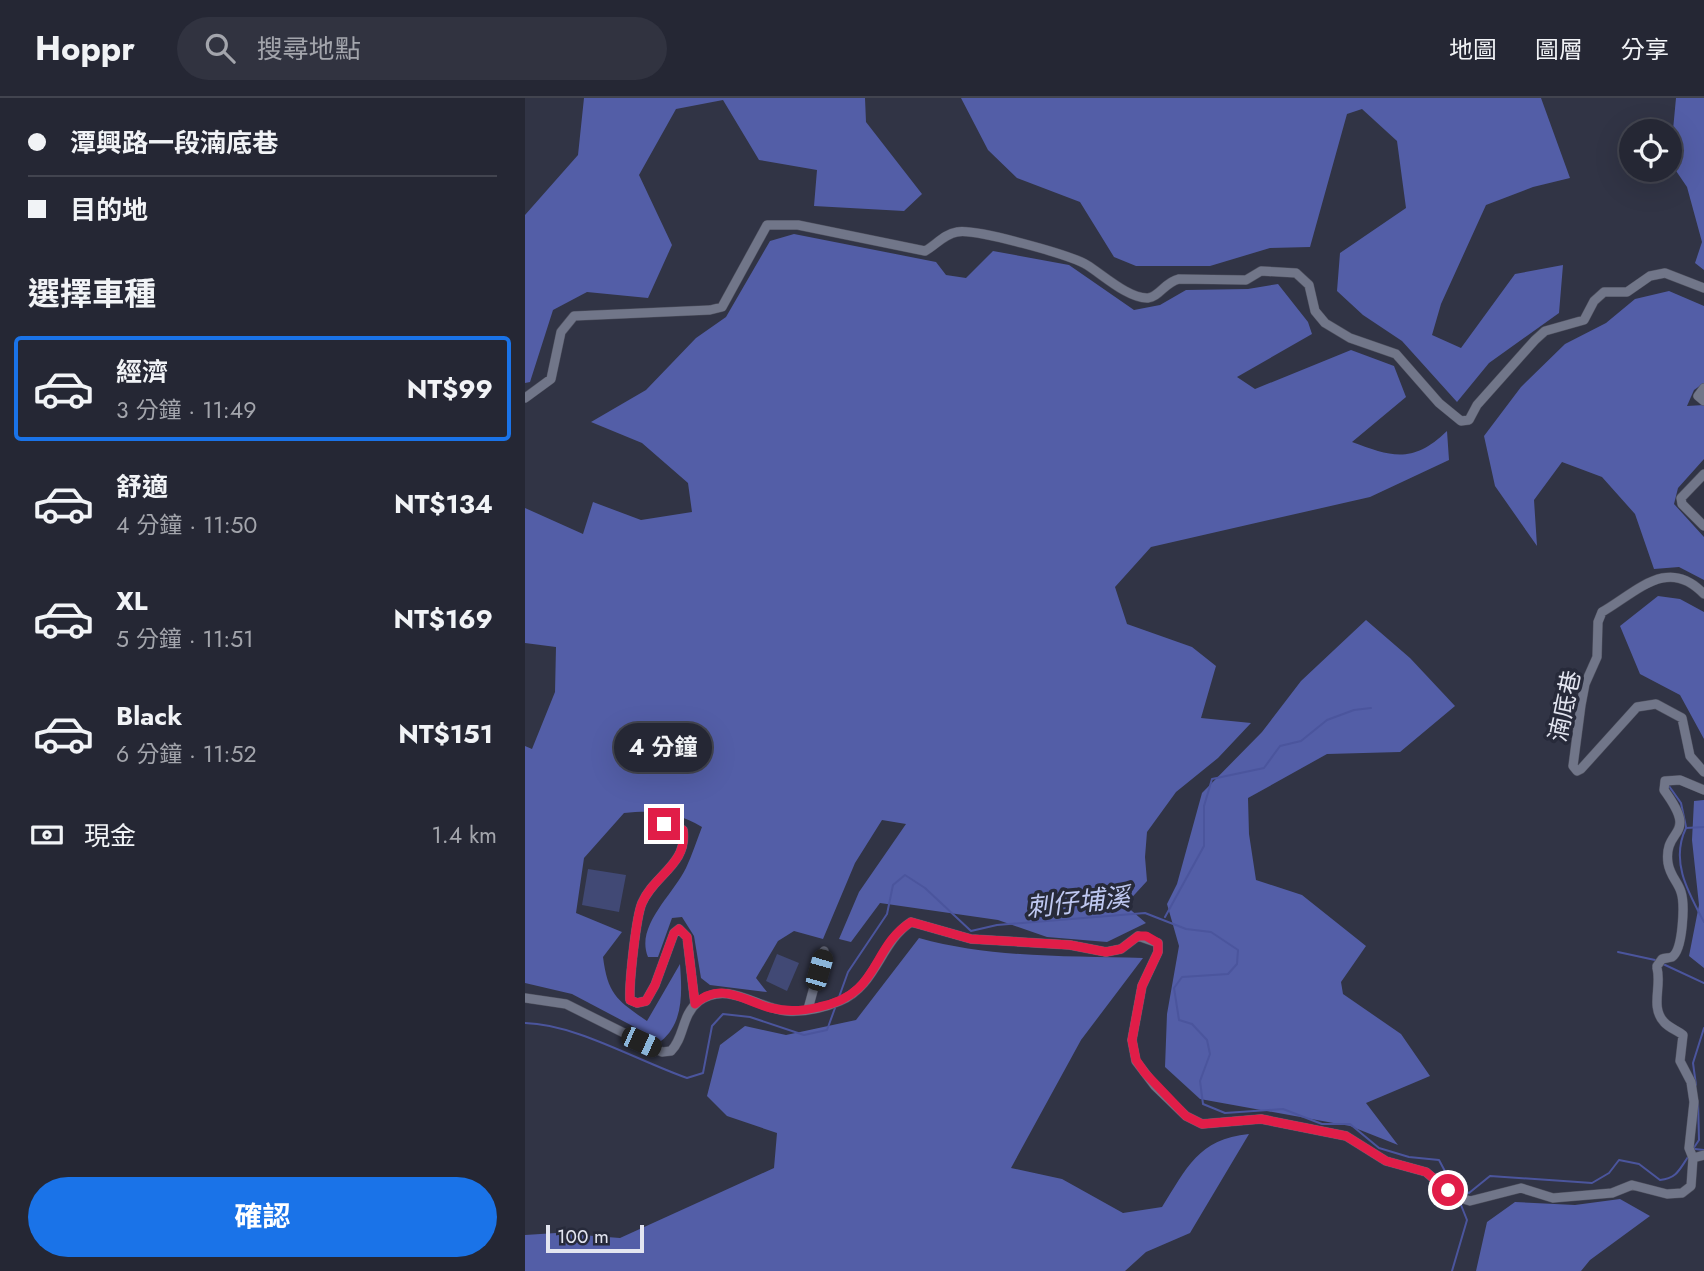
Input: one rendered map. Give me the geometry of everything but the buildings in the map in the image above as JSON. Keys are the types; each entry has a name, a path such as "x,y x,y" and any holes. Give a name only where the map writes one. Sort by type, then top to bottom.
{"street":[{"path":"525,398 551,379 561,332 574,316 722,307 767,225 798,225 925,251 955,232 977,232 1071,255 1136,296 1149,298 1169,281 1179,279 1247,280 1261,271 1296,273 1309,285 1315,311 1325,323 1350,338 1396,354 1422,386 1461,421 1469,420 1477,405 1535,340 1545,331 1584,320 1594,301 1604,292 1627,292 1650,276 1665,273 1704,288"},
{"path":"1704,388 1697,396 1704,401"},
{"path":"1704,474 1681,498 1682,504 1704,526"},
{"name":"湳底巷","path":"1704,594 1681,576 1665,576 1602,612 1598,622 1597,657 1585,684 1581,705 1573,766 1577,771 1581,769 1637,707 1655,704 1682,718 1691,756 1704,772"},
{"path":"525,998 566,1004 662,1052 671,1051 677,1046 681,1026 701,999 726,994 745,996 768,1007 808,1009 841,1001 869,980 899,929 911,922 971,939 1070,945 1106,952 1121,949 1138,936 1146,936 1158,943 1158,952 1142,986 1132,1040 1136,1060 1155,1086 1186,1116 1202,1124 1261,1119 1346,1136 1386,1161 1426,1172 1454,1196 1470,1201 1521,1188 1553,1198 1612,1193 1632,1185 1667,1194 1682,1193 1691,1186 1693,1158 1689,1148 1694,1102 1691,1082 1681,1061 1683,1035 1664,1022 1656,1003 1660,980 1659,964 1677,952 1683,920 1681,890 1671,879 1668,863 1668,848 1681,827 1679,811 1664,790 1665,781 1679,780 1704,790"},
{"path":"664,824 673,824 683,830 683,848 641,905 629,984 630,1000 637,1003 646,1001 655,985 674,933 679,929 687,937 695,1004"},
{"path":"808,1009 824,951"},
{"path":"1693,1158 1704,1155"}],"shaded area":[{"path":"584,98 865,98 866,122 922,194 904,211 814,206 817,170 759,160 723,100 676,109 639,175 672,245 648,298 587,292 553,310 530,382 525,383 525,215 578,155"},
{"path":"961,98 1541,98 1570,178 1533,187 1486,205 1441,304 1432,335 1461,348 1515,274 1563,265 1559,313 1489,363 1457,402 1402,341 1363,315 1337,291 1340,253 1406,208 1397,141 1362,109 1347,114 1310,247 1270,248 1210,266 1136,266 1114,257 1080,202 1017,178 988,150"},
{"path":"1676,98 1704,98 1704,270 1695,263 1702,242 1687,187 1682,180 1682,119 1674,119"},
{"path":"794,234 936,262 946,275 966,278 993,251 1069,265 1134,310 1160,305 1186,290 1248,289 1278,284 1308,322 1312,334 1237,377 1255,389 1351,350 1394,366 1406,397 1352,442 1391,454 1413,453 1435,442 1447,431 1449,460 1370,497 1151,547 1115,587 1127,624 1192,647 1216,666 1201,718 1251,723 1218,758 1176,792 1147,832 1147,881 1125,905 1146,923 1107,942 1047,937 998,920 880,903 851,942 839,939 859,892 906,824 882,820 855,863 823,939 794,931 778,941 756,978 767,992 710,985 701,978 694,936 682,917 672,918 658,957 648,957 645,945 651,922 686,868 702,827 664,813 624,813 584,858 576,913 622,932 603,957 605,970 611,988 621,1002 647,1021 680,964 681,995 678,1016 669,1034 661,1041 572,994 525,983 525,746 532,749 555,692 556,647 525,643 525,508 583,534 593,502 641,520 692,512 688,483 642,443 591,422 646,390 696,338 726,317 770,241"},
{"path":"1669,291 1704,306 1704,383 1694,390 1687,406 1704,405 1704,459 1678,488 1674,504 1704,537 1704,580 1679,567 1654,569 1635,514 1602,477 1562,462 1534,500 1537,546 1495,486 1484,436 1521,387 1565,344 1606,323 1635,299"},
{"path":"1658,596 1680,599 1704,612 1704,739 1680,695 1640,674 1620,626"},
{"path":"1366,620 1410,658 1455,706 1400,752 1327,754 1248,798 1249,834 1256,880 1302,895 1366,946 1341,982 1343,994 1401,1034 1430,1076 1366,1103 1398,1145 1350,1126 1200,1099 1165,1067 1167,1014 1179,946 1167,904 1177,884 1202,793 1262,732 1301,681"},
{"path":"1704,800 1704,968 1689,956 1699,905 1692,840 1694,801"},
{"path":"588,869 626,875 619,912 582,905"},
{"path":"919,938 1002,953 1143,958 1081,1040 1011,1168 1062,1179 1123,1213 1162,1207 1187,1168 1206,1149 1217,1142 1249,1134 1190,1233 1146,1252 1125,1271 525,1271 525,1235 556,1233 620,1238 774,1168 777,1133 727,1116 707,1096 720,1045 745,1026 786,1035 856,1020"},
{"path":"777,954 799,963 787,991 766,981"},
{"path":"1620,1199 1650,1216 1590,1260 1581,1271 1476,1271 1487,1222 1515,1202 1575,1205"}],"waterway":[{"path":"1165,917 1204,846 1204,806 1212,779 1264,768 1280,746 1301,741 1327,720 1354,710 1371,708"},
{"path":"1669,786 1681,803 1686,827"},
{"name":"刺仔埔溪","path":"1704,827 1686,828 1680,852 1683,876 1704,922"},
{"name":"刺仔埔溪","path":"839,997 848,972 887,914 893,885 905,875 925,888 971,931 997,925 1145,913 1186,929 1211,932 1238,950 1237,964 1228,974 1182,977 1174,988 1179,1020 1192,1024 1207,1040 1210,1054 1200,1081 1203,1104 1225,1113 1283,1109 1322,1124 1350,1124 1379,1148 1409,1157 1439,1160 1456,1192"},
{"path":"1618,952 1655,960"},
{"path":"1663,964 1704,983"},
{"name":"刺仔埔溪","path":"525,1023 585,1036 687,1078 703,1073 712,1026 723,1014 750,1017 804,1035 827,1030 835,1008"},
{"name":"刺仔埔溪","path":"1696,1085 1693,1063 1704,1028"},
{"name":"刺仔埔溪","path":"1693,1149 1699,1140 1698,1101"},
{"path":"1695,1149 1704,1150"},
{"name":"刺仔埔溪","path":"1455,1187 1469,1193 1490,1176 1592,1183 1609,1173 1619,1160 1639,1164 1660,1180 1674,1175 1688,1157"},
{"path":"1452,1271 1467,1220 1459,1200"}],"route":[{"path":"664,824 673,824 683,830 685,841 668,872 646,895 641,905 629,984 630,1000 637,1003 646,1001 669,951 674,933 679,929 687,937 695,1004 701,999 726,994 745,996 768,1007 786,1011 821,1007 841,1001 856,992 869,980 899,929 911,922 971,939 1070,945 1106,952 1131,944 1138,936 1146,936 1158,943 1158,952 1142,986 1142,1000 1132,1040 1136,1060 1155,1086 1186,1116 1202,1124 1261,1119 1346,1136 1386,1161 1426,1172 1448,1190"}]}
